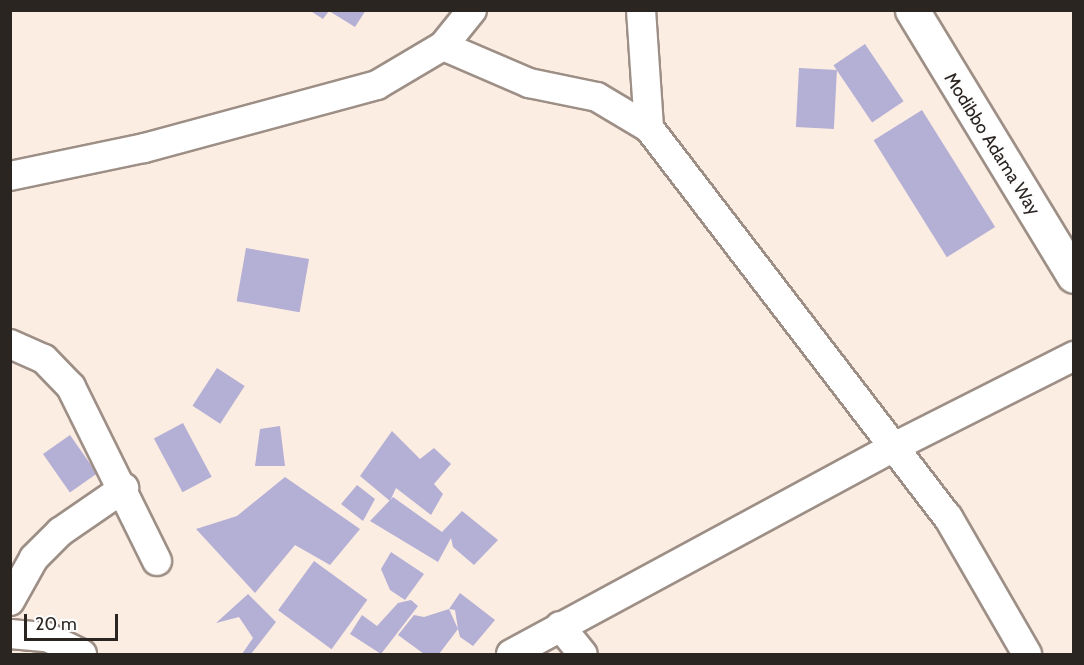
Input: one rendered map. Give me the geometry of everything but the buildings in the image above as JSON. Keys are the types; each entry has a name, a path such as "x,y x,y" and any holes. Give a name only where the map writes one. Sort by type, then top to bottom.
{"main road":[{"name":"Modibbo Adama Way","path":"912,10 1074,276"}],"street":[{"path":"10,176 144,148 377,85 443,46 472,10"},
{"path":"641,10 649,128"},
{"path":"443,46 529,83 597,98 649,128 948,517 1027,654"},
{"path":"10,344 44,358 71,387 124,488 157,561"},
{"path":"511,654 894,447 1074,356"},
{"path":"10,601 34,558 60,532 124,488"},
{"path":"560,626 583,654"},
{"path":"10,634 47,637 82,654"}]}
